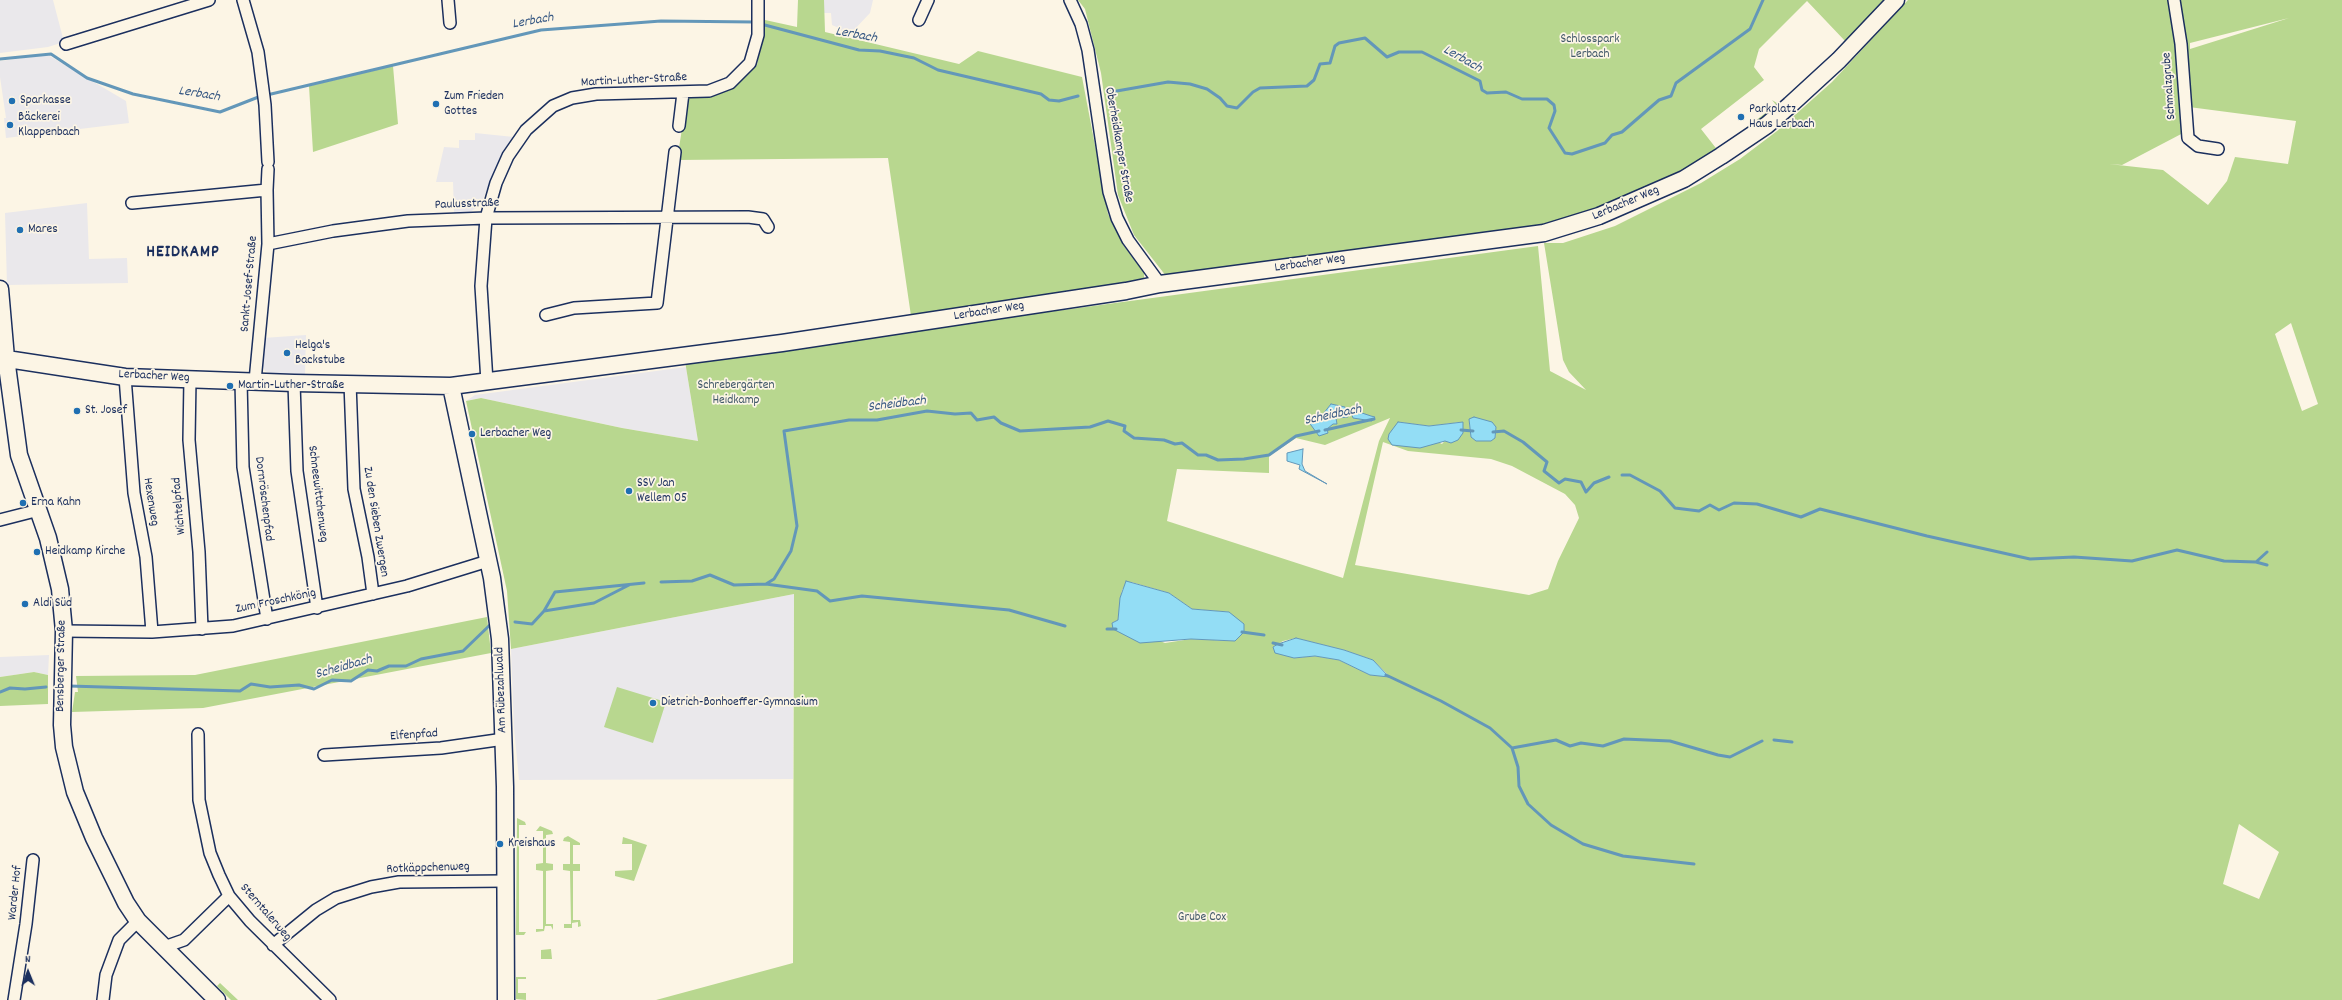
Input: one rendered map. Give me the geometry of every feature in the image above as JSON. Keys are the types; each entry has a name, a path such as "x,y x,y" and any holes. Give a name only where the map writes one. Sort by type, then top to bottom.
{"street":[{"path":"66,44 209,0"},
{"name":"Sankt-Josef-Straße","path":"243,0 258,52 264,95 268,165 268,244 248,381"},
{"path":"448,0 450,24"},
{"name":"Martin-Luther-Straße","path":"487,382 482,286 486,218 496,183 508,156 526,130 553,106 572,98 596,94 683,93 710,91 730,83 750,63 758,34 758,0"},
{"path":"919,20 928,0"},
{"name":"Oberheidkamper Straße","path":"1070,0 1081,24 1088,50 1109,192 1117,218 1128,240 1160,284"},
{"name":"Lerbacher Weg","path":"3,358 125,377 294,383 450,386 782,343 1126,291 1160,284 1524,236 1599,216 1684,179 1767,125 1839,60 1896,0"},
{"name":"Schmalzgrube","path":"2174,0 2181,44 2188,138 2198,146 2218,149"},
{"path":"679,126 683,93"},
{"path":"546,315 574,308 657,302 669,216 675,152"},
{"path":"132,203 267,190"},
{"name":"Paulusstraße","path":"268,244 333,232 408,221 486,218 669,216 748,217 763,219 768,227"},
{"name":"Bensberger Straße","path":"0,289 3,358 19,455 39,510 58,582 64,631 62,725 75,792 94,838 126,903 138,921 217,1000"},
{"name":"Hexenweg","path":"125,377 134,493 146,557 152,632"},
{"name":"Wichtelpfad","path":"190,379 189,440 193,501 199,552 202,630"},
{"name":"Dornröschenpfad","path":"248,381 244,467 267,619"},
{"name":"Schneewittchenweg","path":"294,383 297,470 317,608"},
{"name":"Zu den Sieben Zwergen","path":"350,383 354,489 368,557 373,594"},
{"name":"Am Rübezahlwald","path":"450,386 500,639 504,739 506,1000"},
{"path":"0,520 39,510"},
{"name":"Zum Froschkönig","path":"64,631 152,632 202,630 267,619 317,608 444,576 484,563"},
{"name":"Sterntalerweg","path":"198,734 199,800 203,828 210,853 229,896 273,945 330,1000"},
{"name":"Elfenpfad","path":"324,755 441,748 504,739"},
{"name":"Warder Hof","path":"14,1000 26,924 33,860"},
{"name":"Rotkäppchenweg","path":"273,945 316,910 329,902 371,887 399,882 506,881"},
{"path":"164,947 184,940 229,896"},
{"path":"104,1000 106,975 119,940 138,921"},
{"path":"178,962 184,940"}],"shaded area":[{"path":"0,0 53,0 64,42 48,47 0,53"},
{"path":"824,0 873,0 870,13 852,32 841,31 841,29 832,25 831,13 824,13"},
{"path":"48,55 126,101 129,123 6,138 4,118 6,118 0,77 0,61"},
{"path":"475,133 514,137 498,163 480,206 468,213 454,213 453,182 436,182 444,147 459,148 459,140 475,140"},
{"path":"87,203 89,259 127,258 128,283 7,285 5,213"},
{"path":"306,335 305,375 272,374 265,371 262,365 263,338"},
{"path":"686,367 698,441 622,428 481,398 466,401 475,395"},
{"name":"Dietrich-Bonhoeffer-Gymnasium","path":"794,594 793,779 519,780 514,728 511,649"},
{"path":"49,655 48,675 34,672 0,677 0,657"}],"green space":[{"path":"798,0 824,0 825,32 959,64 978,51 1082,77 1108,214 1124,246 1144,273 1144,282 911,316 888,158 677,160 687,98 722,92 757,65 765,20 797,27"},
{"name":"Schlosspark Lerbach","path":"1078,0 1887,0 1846,42 1807,1 1759,49 1754,67 1764,80 1701,129 1719,152 1633,194 1543,228 1166,276 1134,235 1118,195 1101,73 1085,9"},
{"path":"1908,0 2172,0 2185,132 2122,165 2109,164 2163,170 2208,205 2227,181 2235,157 2288,164 2296,121 2189,107 2177,0 2342,0 2342,1000 656,1000 793,963 794,594 511,649 507,591 466,401 481,398 622,428 698,441 685,361 1538,246 1550,371 1586,390 1569,372 1563,360 1544,243 1563,243 1615,226 1701,183 1740,159 1777,131 1832,82","holes":["2289,18 2190,49 2190,43","2291,323 2318,404 2302,411 2275,334","1331,404 1343,418 1336,418 1327,429 1314,419 1319,419","1390,418 1379,441 1343,578 1167,521 1177,469 1269,473 1269,456 1296,438 1325,445","1469,420 1496,427 1495,438 1471,437","1398,422 1429,426 1462,422 1442,444","1383,442 1408,451 1491,459 1512,466 1565,494 1575,505 1579,518 1558,561 1548,589 1529,595 1355,565","1131,582 1169,593 1192,609 1229,612 1235,641 1191,639 1165,643 1112,623 1118,620 1122,590","1296,638 1344,650 1373,660 1389,676 1370,675 1339,660 1315,656 1294,658 1273,647 1283,641","2239,824 2279,852 2259,899 2223,884"]},
{"path":"393,66 398,124 313,152 309,86"},
{"path":"1772,100 1777,103 1777,110 1721,147 1776,105"},
{"path":"487,617 491,653 203,708 72,712 75,692 78,692 76,676 195,675"},
{"path":"34,672 48,675 48,704 0,706 0,677"},
{"path":"617,687 666,702 653,743 604,727"},
{"path":"517,818 525,822 526,825 519,825 519,932 526,932 524,935 516,935"},
{"path":"540,826 552,831 553,834 546,835 546,863 553,864 553,870 546,871 546,924 553,924 553,930 551,926 545,926 544,931 536,932 536,929 543,929 543,871 536,870 536,864 543,863 543,831 536,831"},
{"path":"568,836 580,843 580,845 573,845 573,864 580,864 580,871 573,871 573,920 580,920 581,926 578,927 578,922 572,923 572,928 564,928 564,924 571,924 570,871 563,870 563,864 570,864 570,842 563,841 564,838"},
{"path":"623,837 647,845 634,881 615,876 615,871 632,870 632,844 622,844"},
{"path":"551,949 552,959 541,959 541,950"},
{"path":"516,977 526,977 526,979 518,979 518,993 526,993 526,1000 516,999"},
{"path":"220,983 238,1000 231,1000 217,986"}],"water":[{"path":"1331,404 1345,407 1348,417 1336,418 1337,424 1333,424 1327,429 1328,433 1319,436 1308,421 1319,419"},
{"path":"1350,409 1375,417 1372,421 1353,418"},
{"path":"1474,417 1492,422 1496,427 1495,438 1491,441 1476,441 1471,437 1469,419"},
{"path":"1398,422 1429,426 1463,422 1463,433 1458,440 1451,443 1445,441 1420,448 1392,445 1388,439 1389,434"},
{"path":"1303,449 1302,464 1305,471 1327,484 1299,469 1300,465 1287,461 1287,453"},
{"path":"1126,581 1169,593 1192,609 1229,612 1244,624 1244,632 1235,641 1191,639 1140,643 1113,629 1112,623 1118,620 1120,598"},
{"path":"1296,638 1344,650 1373,660 1389,677 1370,675 1339,660 1315,656 1294,658 1275,653 1273,647"}],"waterway":[{"name":"Lerbach","path":"1111,92 1168,82 1190,84 1207,89 1220,98 1227,106 1237,108 1253,92 1260,88 1307,86 1314,80 1320,64 1330,63 1335,46 1339,43 1365,38 1387,57 1399,52 1422,52 1480,81 1482,90 1487,93 1506,92 1522,99 1547,99 1554,105 1555,111 1549,128 1565,153 1572,154 1605,143 1612,135 1622,132 1659,100 1671,96 1676,83 1750,29 1763,0"},
{"name":"Lerbach","path":"267,95 541,30 661,21 755,22"},
{"name":"Lerbach","path":"761,24 859,50 880,51 914,58 938,70 1041,94 1049,100 1059,101 1078,96"},
{"name":"Lerbach","path":"0,59 51,54 87,78 133,94 220,112 261,96"},
{"name":"Scheidbach","path":"661,582 692,581 710,575 734,585 766,584 774,579 791,551 797,526 784,431 849,420 877,420 927,411 955,414 971,413 977,420 994,417 1001,423 1020,431 1090,427 1108,421 1125,426 1124,431 1134,438 1164,440 1175,444 1182,443 1198,455 1206,455 1218,460 1244,459 1269,455 1296,436 1319,431"},
{"name":"Scheidbach","path":"1325,430 1374,419"},
{"path":"1461,430 1473,431"},
{"path":"1493,432 1504,431 1523,442 1547,462 1544,471 1559,483 1565,479 1581,482 1586,492 1594,483 1609,477"},
{"path":"1622,475 1630,475 1660,491 1675,508 1699,511 1710,505 1719,510 1734,503 1757,504 1801,517 1820,509 1927,536 2030,559 2074,557 2132,561 2177,550 2224,561 2256,562 2267,565"},
{"path":"2256,562 2267,552"},
{"name":"Scheidbach","path":"515,622 532,624 544,611 555,592 644,583"},
{"path":"766,584 817,591 830,601 862,596 1009,610 1065,626"},
{"name":"Scheidbach","path":"544,611 594,603 629,585"},
{"name":"Scheidbach","path":"69,686 240,691 251,684 270,687 299,685 314,689 332,680 351,681 368,670 377,671 389,666 406,666 421,659 463,651 492,623"},
{"path":"1107,629 1116,629"},
{"path":"1242,632 1264,635"},
{"path":"1273,643 1282,645"},
{"path":"1386,675 1441,701 1490,728 1512,748 1556,740 1570,746 1581,743 1603,746 1624,739 1670,741 1730,757 1762,741"},
{"name":"Scheidbach","path":"0,692 10,688 25,689 46,687"},
{"path":"1774,740 1792,742"},
{"path":"1512,748 1518,767 1519,786 1528,804 1551,825 1583,844 1623,856 1694,864"}],"place":[{"name":"Sparkasse","path":"12,101"},
{"name":"Zum Frieden Gottes","path":"436,104"},
{"name":"Parkplatz Haus Lerbach","path":"1741,117"},
{"name":"Bäckerei Klappenbach","path":"10,125"},
{"name":"Mares","path":"20,230"},
{"name":"Helga's Backstube","path":"287,353"},
{"name":"Martin-Luther-Straße","path":"230,386"},
{"name":"St. Josef","path":"77,411"},
{"name":"Lerbacher Weg","path":"472,434"},
{"name":"SSV Jan Wellem 05","path":"629,491"},
{"name":"Erna Kahn","path":"23,503"},
{"name":"Heidkamp Kirche","path":"37,552"},
{"name":"Aldi Süd","path":"25,604"},
{"name":"Dietrich-Bonhoeffer-Gymnasium","path":"653,703"},
{"name":"Kreishaus","path":"500,844"}],"district":[{"name":"HEIDKAMP","path":"183,254"}],"park label":[{"name":"Schrebergärten Heidkamp","path":"736,394"},
{"name":"Grube Cox","path":"1202,918"}]}
